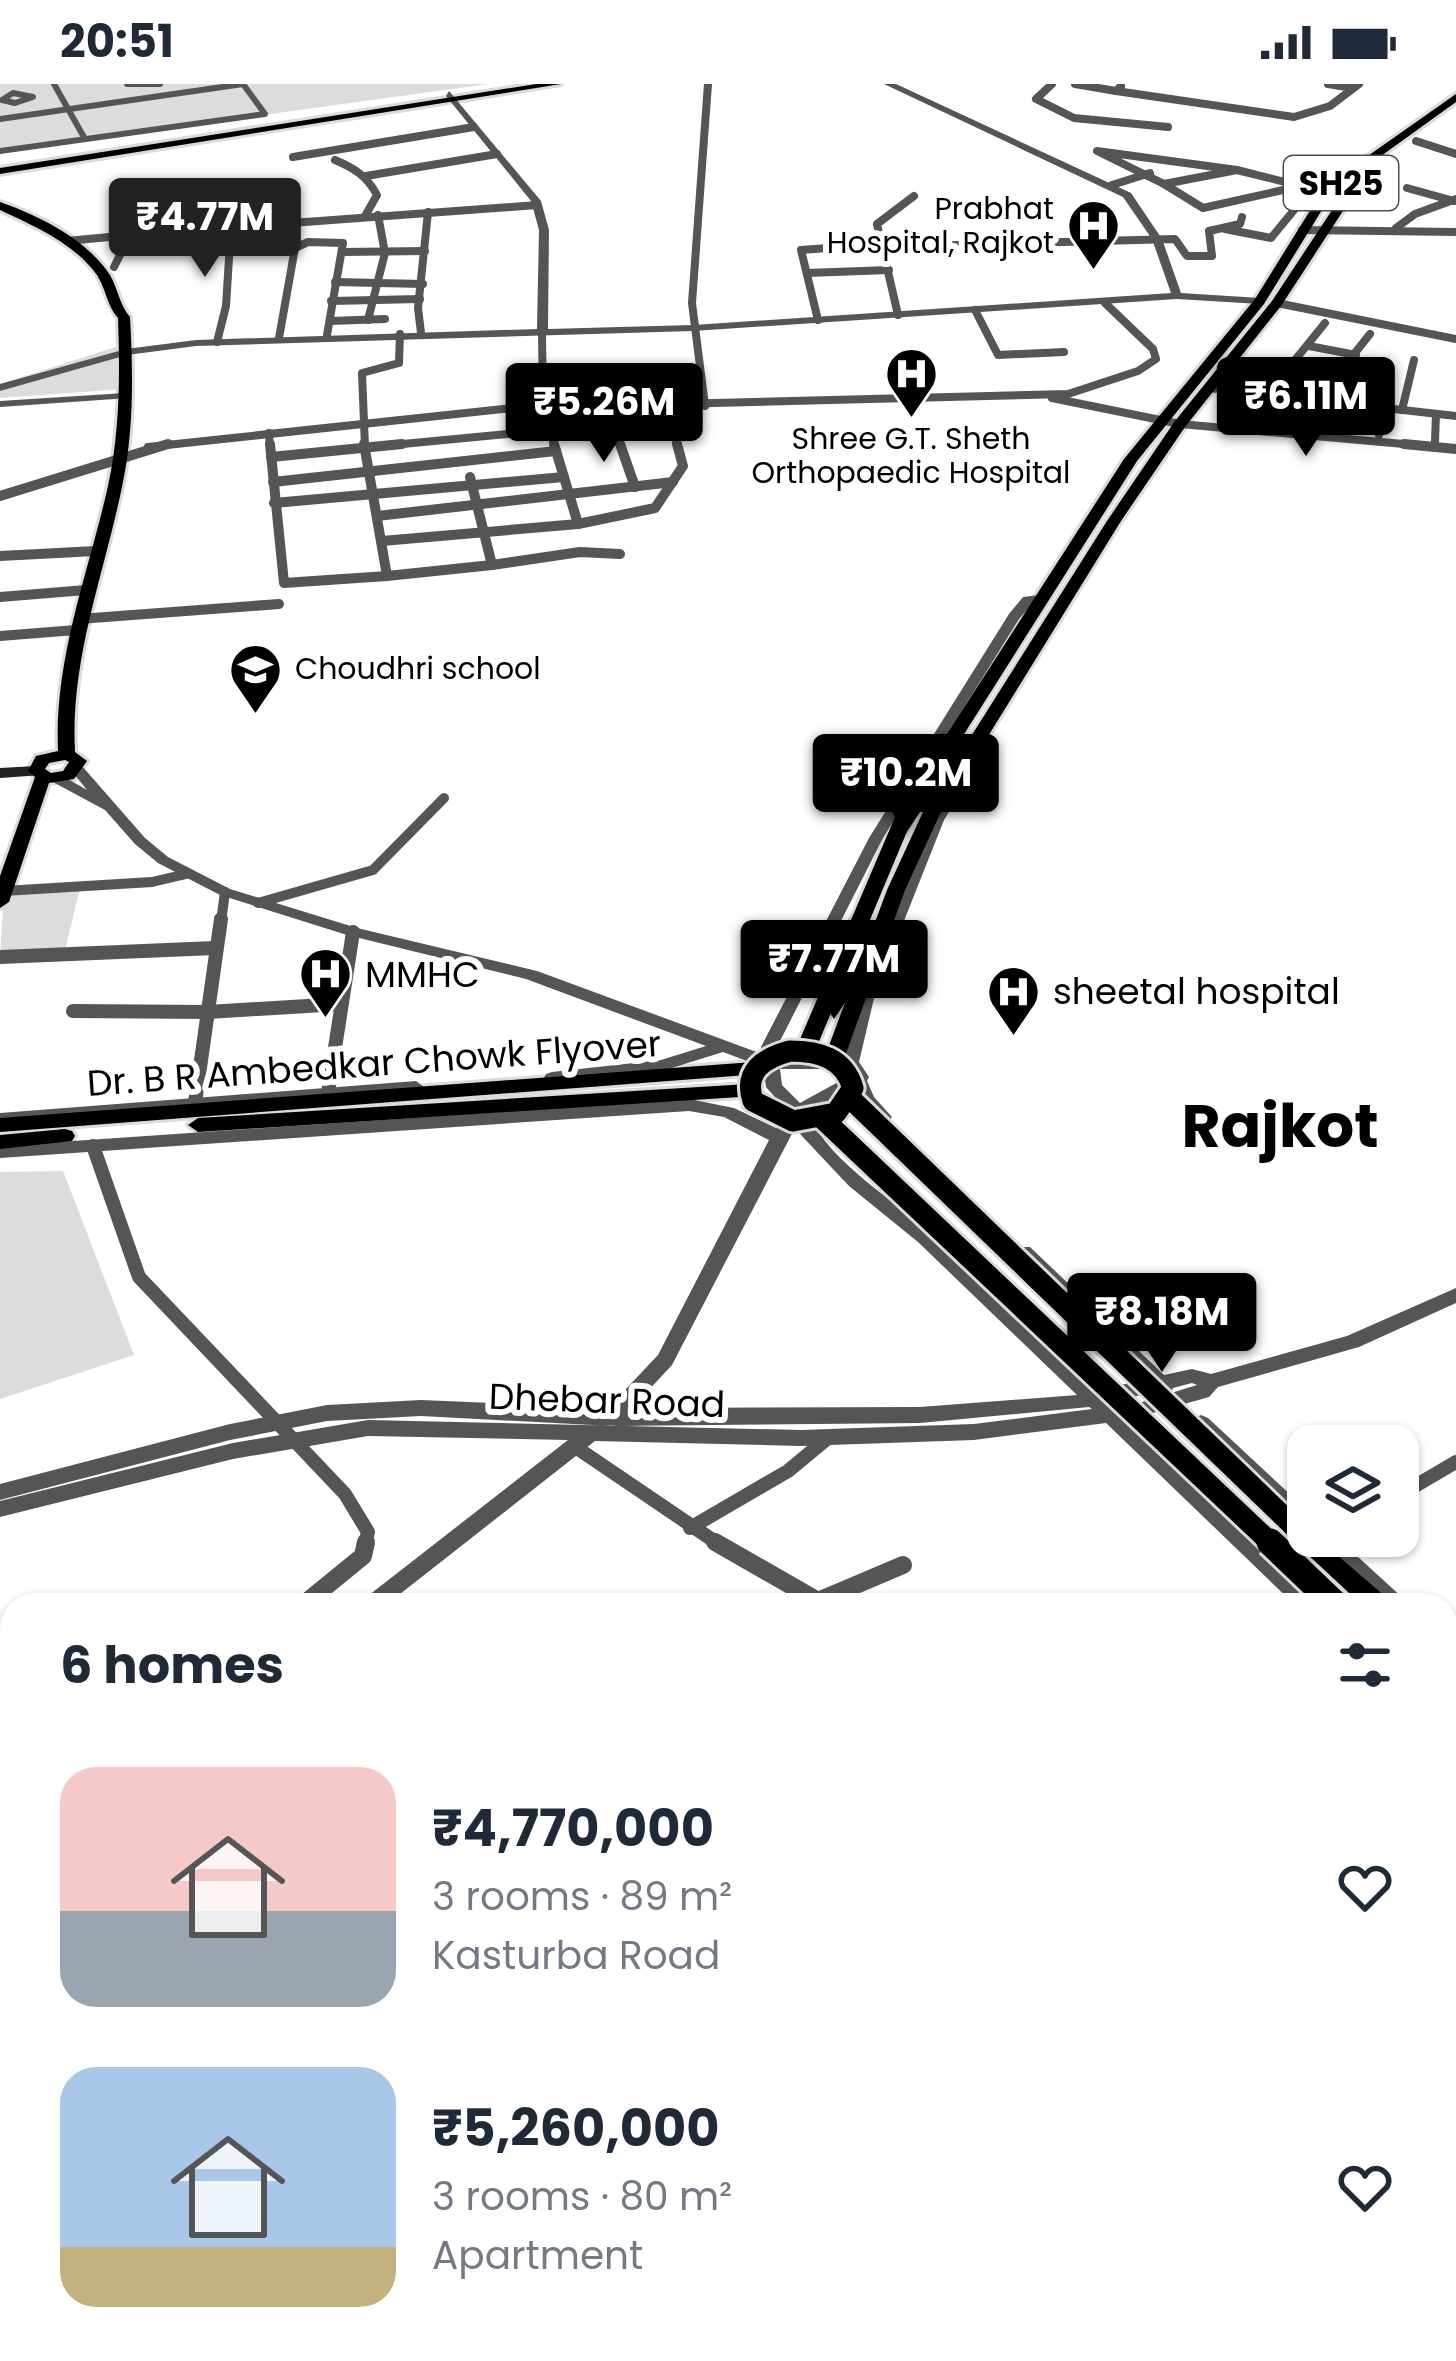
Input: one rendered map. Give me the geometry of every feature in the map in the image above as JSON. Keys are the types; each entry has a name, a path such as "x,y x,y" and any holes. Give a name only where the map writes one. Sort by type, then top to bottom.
{"main road":[{"path":"0,166 515,84"},
{"path":"0,166 556,84"},
{"name":"SH25","path":"805,1051 908,810 1038,600 1162,421 1260,301 1320,203 1359,167 1456,97"},
{"name":"SH25","path":"849,1066 896,890 931,814 1062,603 1180,424 1276,303 1343,197 1456,111"},
{"path":"2,896 64,727 78,625 122,452 125,396 125,287 114,267 0,189 20,165"},
{"path":"0,206 73,239 106,276 124,317"},
{"path":"0,773 45,771 72,762 64,727"},
{"path":"757,1075 773,1117 823,1119 850,1099 852,1077 849,1066 805,1051"},
{"name":"Dr. B R Ambedkar Chowk Flyover","path":"0,1142 757,1075 775,1054 805,1051"},
{"name":"Dr. B R Ambedkar Chowk Flyover","path":"0,1122 757,1075"},
{"path":"850,1099 1365,1593"},
{"path":"823,1119 1323,1593"}],"street":[{"path":"8,84 13,93"},
{"path":"54,84 85,139"},
{"path":"127,84 155,85 158,97"},
{"path":"0,119 243,84 265,114 0,152"},
{"path":"705,406 693,328 708,84"},
{"path":"889,84 1127,195 1156,239 1177,296"},
{"path":"1052,84 1036,99 1074,118 1168,127"},
{"path":"1075,84 1286,117 1330,106 1356,86"},
{"path":"1328,84 1356,86"},
{"path":"13,93 33,97 20,103 2,100 13,93"},
{"path":"451,97 537,205 544,230 543,408 578,524"},
{"path":"20,103 29,116"},
{"path":"293,157 474,127"},
{"path":"1416,141 1456,154"},
{"path":"1097,151 1156,154 1301,188 1203,208 1150,173 1097,151"},
{"path":"365,176 497,154"},
{"path":"335,160 365,176 376,195 364,216"},
{"path":"1164,184 1238,170"},
{"path":"1112,185 1150,173"},
{"path":"1421,181 1455,199"},
{"path":"1407,188 1455,199"},
{"path":"898,315 879,219 914,196"},
{"path":"1396,228 1455,199"},
{"path":"1220,228 1270,238 1299,204"},
{"path":"73,239 537,205"},
{"path":"421,334 428,212"},
{"path":"368,320 380,283 387,230 378,215"},
{"path":"818,320 801,250 1174,239 1187,256 1212,256 1209,231 1240,224 1242,217"},
{"path":"318,218 321,241"},
{"path":"217,342 226,306 231,226"},
{"path":"1302,230 1456,232"},
{"path":"114,267 130,235"},
{"path":"279,338 295,248 321,241 343,243 327,335"},
{"path":"342,252 425,251"},
{"path":"807,273 889,270"},
{"path":"335,282 423,284"},
{"path":"0,388 126,352 217,342 327,335 693,328 1177,296 1260,301"},
{"path":"331,301 420,299"},
{"path":"0,496 122,452 456,414 1047,396 1138,371 1156,359 1154,349 1105,303"},
{"path":"1276,303 1456,339"},
{"path":"974,310 998,355 1064,352"},
{"path":"330,321 385,319"},
{"path":"1265,397 1325,323"},
{"path":"387,576 361,424 362,373 399,363 400,334"},
{"path":"1315,403 1370,334"},
{"path":"1309,346 1356,355"},
{"path":"1402,410 1414,360"},
{"path":"1209,388 1282,400 1456,416"},
{"path":"1239,393 1227,412 1230,416 1456,446"},
{"path":"0,404 125,396"},
{"path":"1047,396 1081,408 1180,424 1456,446"},
{"path":"1274,423 1282,400"},
{"path":"1330,430 1339,405"},
{"path":"1378,435 1381,409"},
{"path":"456,414 492,565"},
{"path":"1435,441 1436,414"},
{"path":"616,429 634,487"},
{"path":"271,458 550,430"},
{"path":"382,541 578,524 656,508 683,466 674,432"},
{"path":"269,433 284,583 387,576 562,554 620,554"},
{"path":"273,482 556,452"},
{"path":"274,503 564,477"},
{"path":"377,516 673,482"},
{"path":"605,490 617,518"},
{"path":"556,526 562,554"},
{"path":"0,556 96,551"},
{"path":"0,597 86,590"},
{"path":"757,1075 876,838 1014,617 1028,600 1038,600"},
{"path":"0,636 279,604"},
{"path":"72,762 93,783 105,806"},
{"path":"45,771 105,806 140,842 186,874 225,892 353,932 531,975 723,1046 774,1087 855,1182 924,1237 1296,1593"},
{"path":"258,903 373,870 443,799"},
{"path":"2,896 152,882 186,874"},
{"path":"195,1103 225,892"},
{"path":"328,1093 353,932"},
{"path":"0,957 215,948"},
{"path":"73,1010 208,1012 340,1004"},
{"path":"0,1122 624,1070 683,1060 723,1046"},
{"path":"757,1075 849,1066"},
{"path":"386,1593 613,1416 665,1360 779,1137 798,1112 849,1066"},
{"path":"849,1066 873,1107 1287,1503"},
{"path":"0,1152 273,1130 688,1106 728,1112 779,1137"},
{"path":"93,1146 140,1277 288,1440 345,1493 368,1532 363,1556 318,1593"},
{"name":"Dhebar Road","path":"0,1492 272,1422 404,1408 613,1416 901,1416 1019,1410 1168,1391 1202,1392 1211,1382 1352,1342 1456,1295"},
{"name":"Dhebar Road","path":"0,1509 288,1440 404,1426 581,1441 974,1432 1112,1416 1168,1391"},
{"path":"690,1528 788,1471 829,1436"},
{"path":"581,1441 690,1528 804,1593"},
{"path":"1419,1484 1456,1462"},
{"path":"1345,1557 1384,1593"},
{"path":"843,1593 903,1565"}],"shaded area":[{"path":"0,84 488,84 0,151"},
{"path":"125,344 124,389 0,398 0,384"},
{"path":"80,889 64,954 0,957 4,891"},
{"path":"63,1171 134,1355 0,1399 0,1172"}],"place":[{"name":"Prabhat Hospital, Rajkot","path":"1093,272"},
{"name":"Shree G.T. Sheth Orthopaedic Hospital","path":"911,420"},
{"name":"Choudhri school","path":"256,715"},
{"name":"MMHC","path":"326,1020"},
{"name":"sheetal hospital","path":"1014,1037"}],"district":[{"name":"Rajkot","path":"1280,1126"}]}
